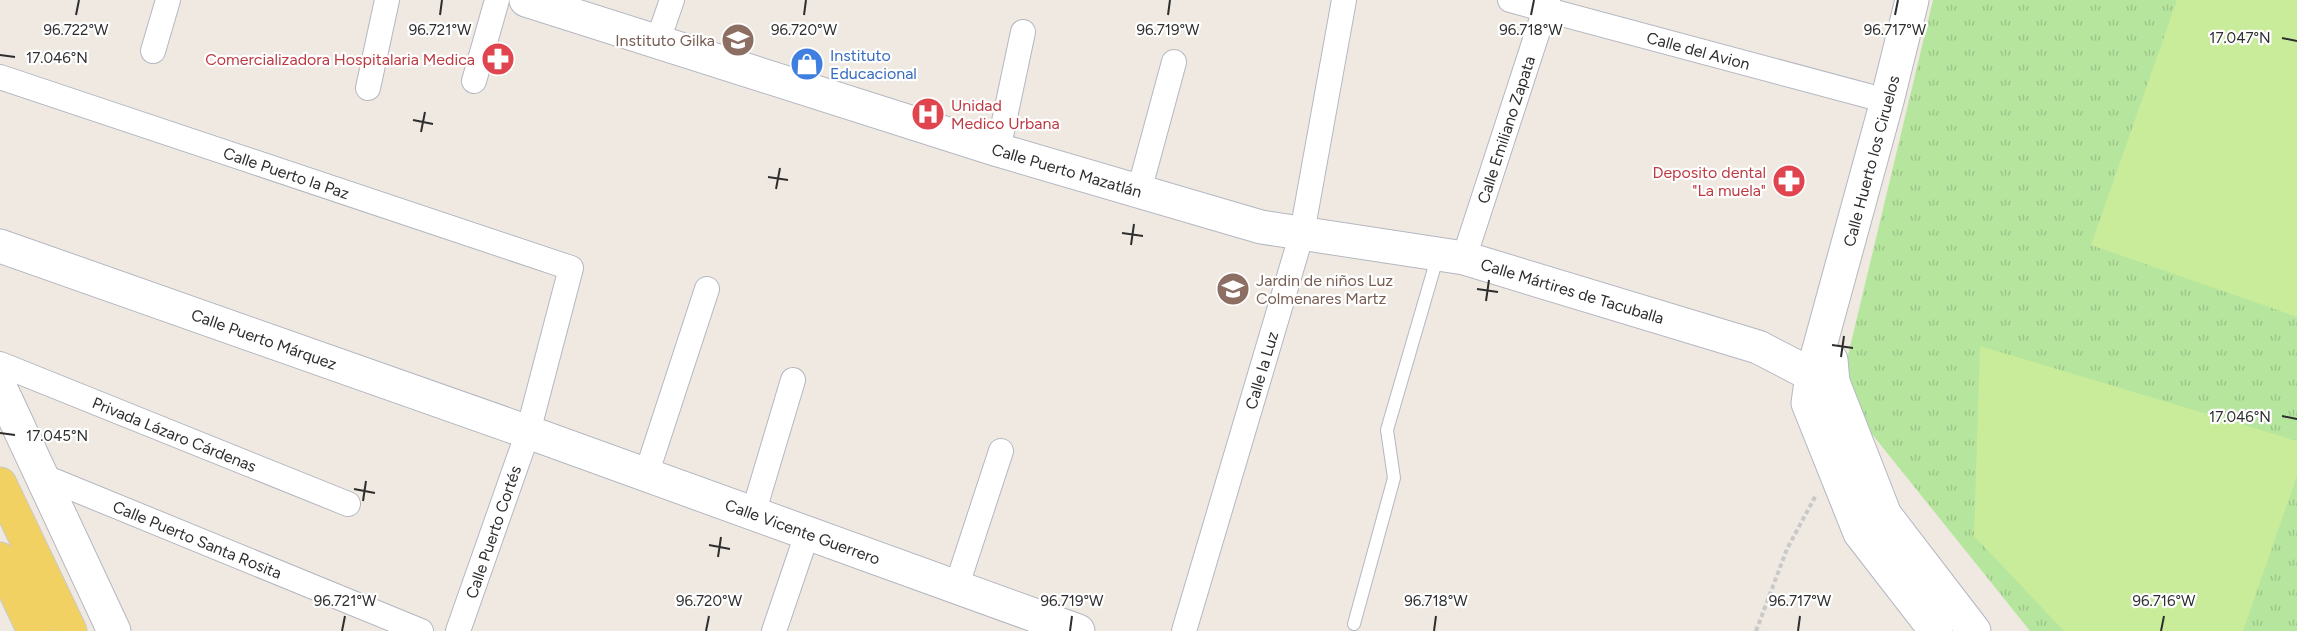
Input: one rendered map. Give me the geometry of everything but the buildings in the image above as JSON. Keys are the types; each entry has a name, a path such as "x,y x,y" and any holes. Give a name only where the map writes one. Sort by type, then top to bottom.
{"main road":[{"path":"0,484 70,631"},
{"path":"0,560 34,631"}],"street":[{"path":"153,51 168,0"},
{"path":"368,88 387,0"},
{"path":"474,81 497,0"},
{"name":"Calle Puerto Mazatlán","path":"526,0 658,40 998,150 1261,227 1302,233"},
{"path":"658,40 672,0"},
{"name":"Calle la Luz","path":"1184,631 1302,233 1344,0"},
{"name":"Calle del Avion","path":"1510,0 1547,5 1887,101"},
{"name":"Calle Huerto los Ciruelos","path":"1912,0 1828,322 1822,378 1808,403 1860,533 1936,631"},
{"name":"Calle Emiliano Zapata","path":"1451,256 1547,5"},
{"path":"998,150 1023,32"},
{"path":"1139,191 1174,62"},
{"name":"Calle Puerto la Paz","path":"0,77 571,268"},
{"name":"Calle Mártires de Tacuballa","path":"1302,233 1451,256 1758,347 1822,378"},
{"name":"Calle Puerto Márquez","path":"0,246 528,432"},
{"name":"Calle Puerto Cortés","path":"458,631 528,432 571,268"},
{"path":"646,475 707,289"},
{"name":"Privada Lázaro Cárdenas","path":"0,364 348,504"},
{"path":"1822,378 1885,515 1974,631"},
{"path":"753,514 793,380"},
{"path":"0,387 114,631"},
{"name":"Calle Vicente Guerrero","path":"528,432 807,534 957,585 1078,631"},
{"path":"957,585 1001,451"},
{"name":"Calle Puerto Santa Rosita","path":"40,475 422,631"},
{"path":"774,631 807,534"}],"lane":[{"path":"1354,624 1394,478 1387,430 1451,256"}],"path":[{"path":"1756,631 1787,549 1832,463"}],"green space":[{"path":"1933,0 2297,0 2297,631 2030,631 1839,393"},
{"path":"2177,0 2297,0 2297,317 2091,245"},
{"path":"1980,346 2297,441 2297,476 2243,631 2064,631 1974,536"}],"place":[{"name":"Instituto Gilka","path":"738,40"},
{"name":"Comercializadora Hospitalaria Medica","path":"498,59"},
{"name":"Instituto Educacional","path":"807,64"},
{"name":"Unidad Medico Urbana","path":"928,114"},
{"name":"Deposito dental \"La muela\"","path":"1789,181"},
{"name":"Jardin de niños Luz Colmenares Martz","path":"1233,289"}]}
